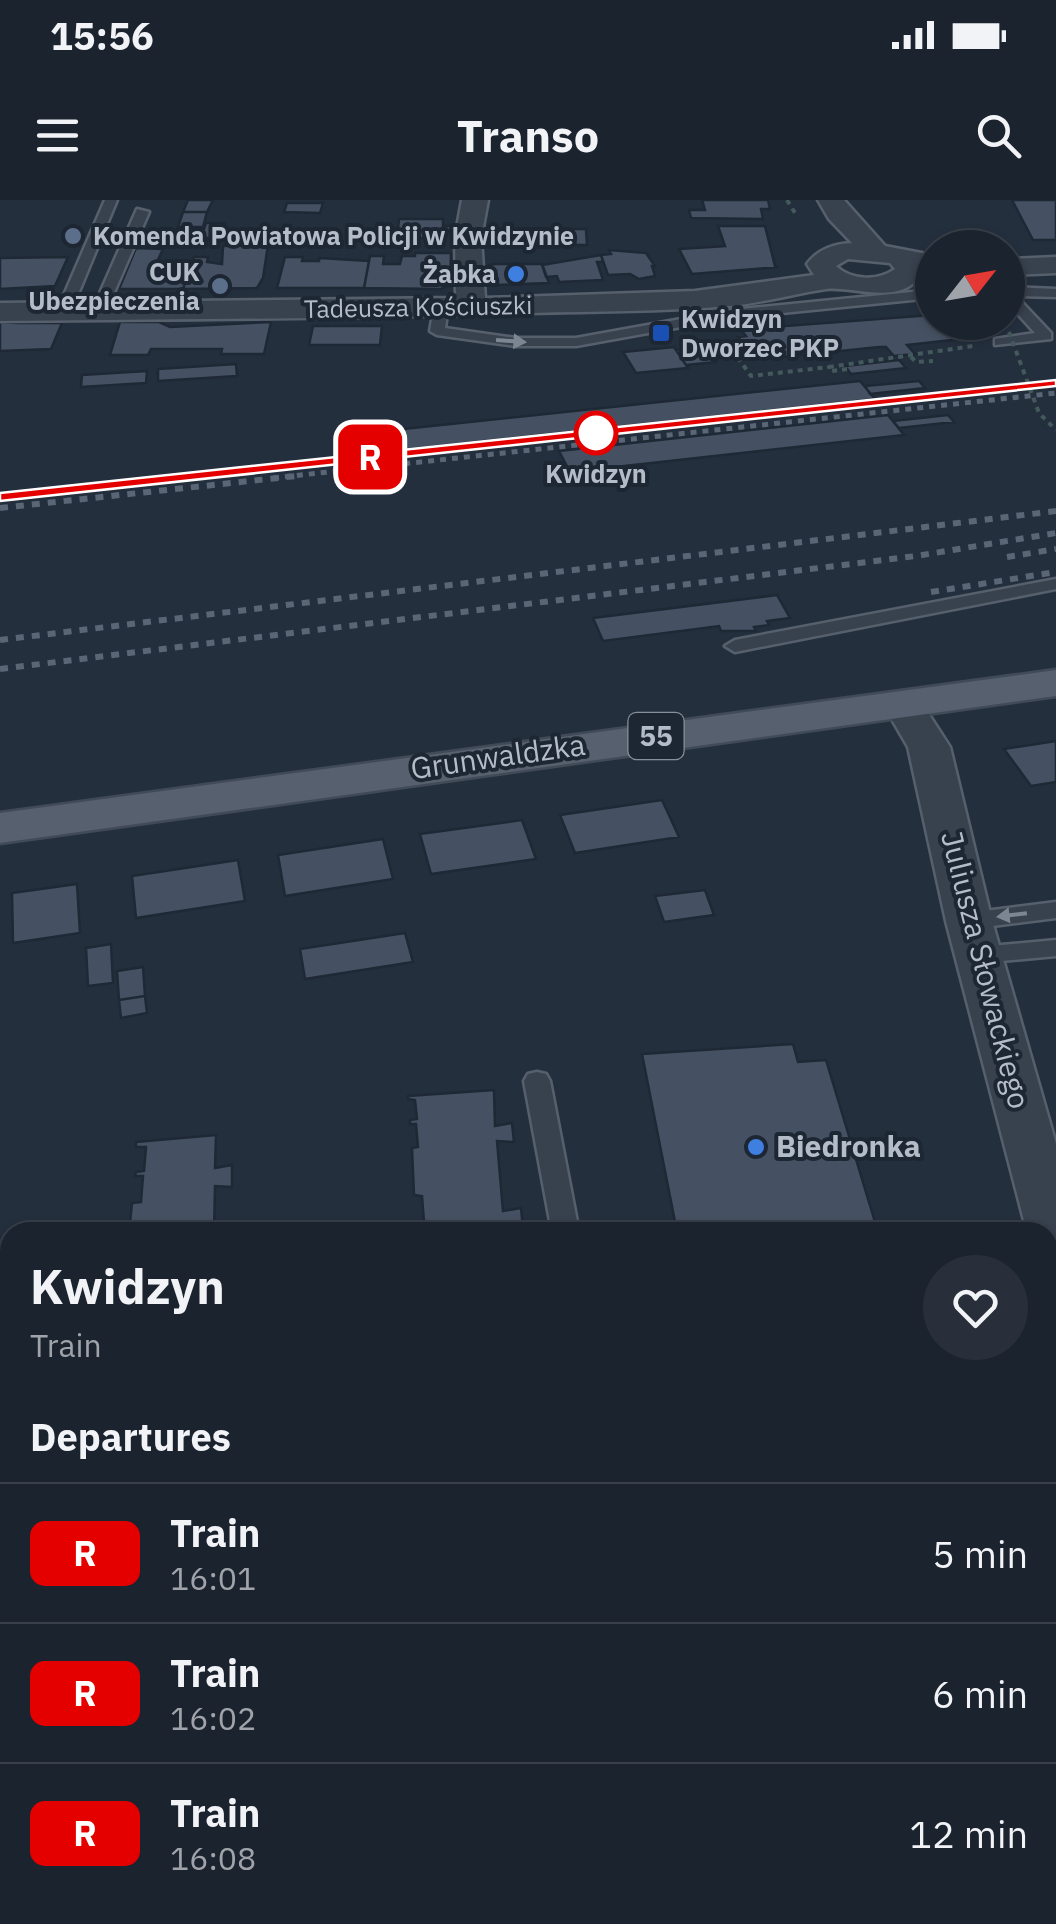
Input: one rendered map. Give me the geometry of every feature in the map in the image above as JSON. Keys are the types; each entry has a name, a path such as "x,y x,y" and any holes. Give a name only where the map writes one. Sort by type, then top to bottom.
{"main road":[{"name":"Grunwaldzka","path":"0,828 1056,683"}],"street":[{"path":"456,308 476,200"},
{"path":"835,207 910,265"},
{"path":"835,207 837,265"},
{"name":"Tadeusza Kościuszki","path":"0,312 766,301 837,265"},
{"path":"837,265 884,285 910,265"},
{"path":"837,265 910,265"},
{"path":"1025,267 1056,265"},
{"name":"Juliusza Słowackiego","path":"903,704 929,747 974,938 1051,1222"}],"lane":[{"path":"64,311 111,200"},
{"path":"99,311 142,212"},
{"path":"1025,293 1056,292"},
{"path":"456,308 438,331 550,344 609,338 766,301 915,295"},
{"path":"1025,312 1046,336 1025,337"},
{"path":"736,646 1056,584"},
{"path":"974,938 1056,910"},
{"path":"974,938 1056,948"},
{"path":"537,1081 564,1222"}],"path":[{"path":"718,329 751,376 911,357 994,340"},
{"path":"1005,340 1039,413 1056,430"},
{"path":"881,354 886,360"},
{"path":"911,357 916,362 933,361"},
{"path":"829,367 832,371 848,370"}],"building":[{"path":"188,200 213,200 207,212 183,212"},
{"path":"702,200 768,200 770,209 761,209 763,219 691,218 689,210 705,210"},
{"path":"1012,200 1056,200 1056,240 1033,240"},
{"path":"287,203 323,203 320,213 284,212"},
{"path":"183,212 207,212 203,227 178,227"},
{"path":"399,219 443,219 443,226 451,226 450,231 442,231 442,238 397,238"},
{"path":"206,223 225,223 221,238 201,238"},
{"path":"718,226 765,226 778,267 692,274 679,249 725,246"},
{"path":"178,227 203,227 198,243 172,243"},
{"path":"491,229 555,229 555,245 490,245"},
{"path":"555,229 586,229 587,245 555,245"},
{"path":"268,245 263,278 257,288 183,289 194,257 208,257 207,262 222,264 223,246"},
{"path":"136,248 163,249 156,264 193,260 183,289 119,289"},
{"path":"609,250 646,253 655,266 655,276 639,279 630,274 608,275 601,255 611,254"},
{"path":"451,253 450,285 441,289 364,288 370,256 384,256 383,264 400,264 402,256"},
{"path":"601,255 603,262 597,262 603,280 559,282 557,276 546,277 542,265"},
{"path":"68,257 55,286 0,289 0,258"},
{"path":"285,257 303,257 302,261 369,261 364,288 277,288"},
{"path":"542,264 549,283 496,285 489,265"},
{"path":"915,316 915,340 952,340 907,345 915,354 894,356 886,347 879,347 763,359 738,337 746,336 742,331"},
{"path":"0,322 62,323 51,349 0,351"},
{"path":"120,322 159,322 170,327 271,322 264,354 221,354 222,349 151,349 148,355 110,355"},
{"path":"313,326 382,326 380,345 309,345"},
{"path":"674,347 688,368 636,373 623,352"},
{"path":"704,347 708,352 716,352 719,357 712,357 716,362 686,365 676,350"},
{"path":"899,360 906,368 851,374 845,366"},
{"path":"236,364 237,376 158,381 158,369"},
{"path":"147,371 146,383 81,387 82,375"},
{"path":"860,381 875,399 382,452 375,432"},
{"path":"919,381 925,388 870,394 865,386"},
{"path":"888,415 904,435 570,472 559,451"},
{"path":"948,415 954,422 899,428 893,421"},
{"path":"777,595 790,618 767,621 769,625 754,627 756,631 721,631 719,626 603,641 593,618"},
{"path":"1056,741 1056,782 1031,786 1004,749"},
{"path":"662,800 679,837 575,853 560,815"},
{"path":"522,820 536,859 431,874 420,834"},
{"path":"383,839 393,879 285,896 278,855"},
{"path":"238,860 245,901 136,918 132,876"},
{"path":"77,884 80,933 13,943 12,893"},
{"path":"705,890 714,915 664,922 655,896"},
{"path":"405,933 413,962 305,979 300,949"},
{"path":"111,944 113,983 88,986 86,948"},
{"path":"143,967 145,996 119,1000 117,971"},
{"path":"145,996 147,1013 121,1018 119,1000"},
{"name":"Biedronka","path":"793,1044 798,1062 826,1060 875,1222 675,1222 642,1054"},
{"path":"494,1090 495,1126 512,1123 514,1142 497,1141 503,1211 521,1208 522,1222 424,1222 422,1196 414,1195 412,1148 418,1147 416,1124 410,1124 410,1120 417,1119 415,1100 408,1096"},
{"path":"216,1135 215,1168 232,1165 232,1187 215,1186 214,1222 130,1222 132,1203 141,1202 143,1176 135,1176 136,1172 144,1171 146,1147 136,1147 136,1142"}],"railway":[{"path":"273,478 1056,393"},
{"path":"0,508 296,476"},
{"path":"0,640 1056,511"},
{"path":"0,669 916,556 1056,533"},
{"path":"1007,557 1056,549"},
{"path":"931,592 1056,572"}],"train":[{"name":"R","path":"0,497 1056,384"}],"place":[{"name":"Komenda Powiatowa Policji w Kwidzynie","path":"73,236"},
{"name":"Żabka","path":"516,274"},
{"name":"CUK Ubezpieczenia","path":"220,286"},
{"name":"Kwidzyn Dworzec PKP","path":"661,333"},
{"name":"Kwidzyn","path":"596,433"},
{"name":"Biedronka","path":"756,1147"}]}
